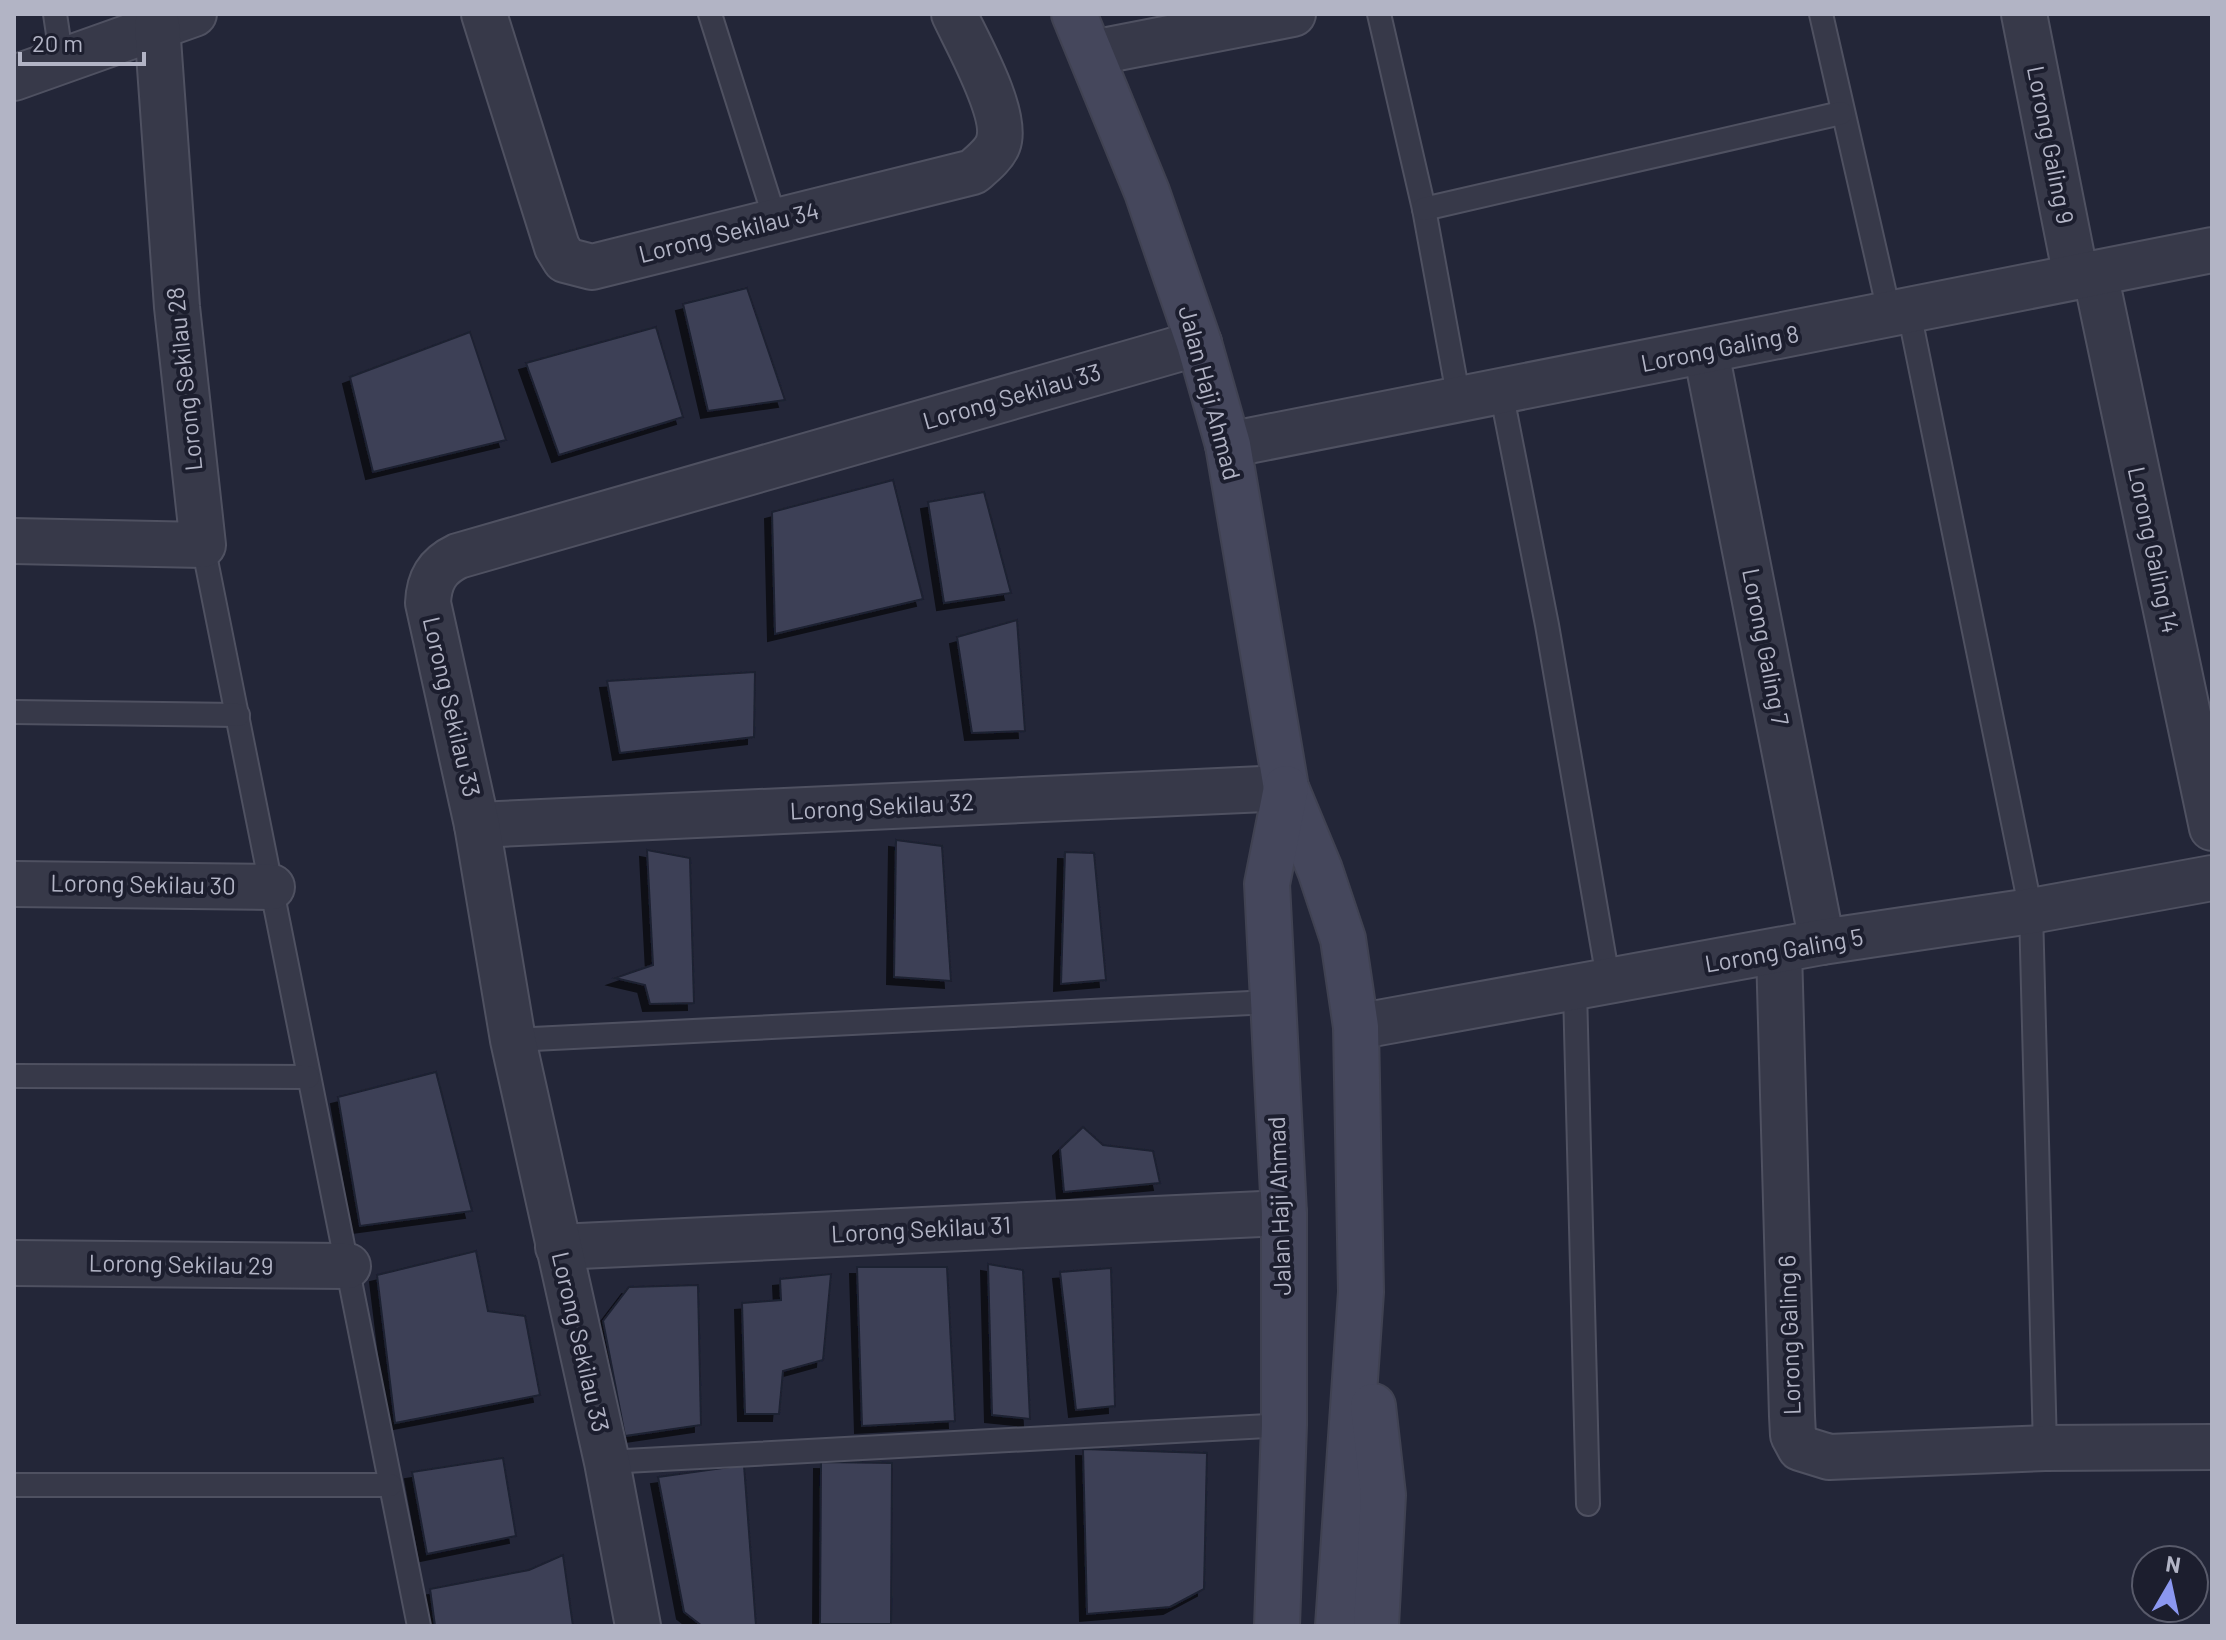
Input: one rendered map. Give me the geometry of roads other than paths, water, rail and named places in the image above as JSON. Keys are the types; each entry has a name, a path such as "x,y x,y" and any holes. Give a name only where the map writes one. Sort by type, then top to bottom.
{"street":[{"name":"Lorong Sekilau 34","path":"484,14 557,247 565,260 592,267 973,172 998,144 999,127 988,88 954,14"},
{"name":"Jalan Haji Ahmad","path":"1074,14 1147,192 1199,343 1228,445 1286,788 1320,870 1343,939 1356,1027 1361,1292 1338,1626"},
{"path":"1092,53 1176,26 1293,14"},
{"name":"Lorong Galing 9","path":"2024,14 2086,275"},
{"path":"14,78 175,20"},
{"name":"Lorong Sekilau 28","path":"175,20 177,307 203,545"},
{"name":"Lorong Galing 8","path":"1228,445 2212,250"},
{"name":"Lorong Galing 14","path":"2086,275 2212,828"},
{"name":"Lorong Sekilau 33","path":"638,1626 607,1462 513,1040 477,825 428,603 433,576 444,563 1199,343"},
{"name":"Lorong Galing 7","path":"1706,352 1822,942"},
{"path":"14,541 203,545"},
{"name":"Jalan Haji Ahmad","path":"1277,1626 1284,1425 1284,1213 1270,1002 1267,884 1286,788"},
{"name":"Lorong Sekilau 32","path":"477,825 1286,788"},
{"name":"Lorong Galing 5","path":"1356,1027 1592,987 1822,942 2031,911 2212,878"},
{"name":"Lorong Sekilau 30","path":"14,884 272,887"},
{"name":"Lorong Galing 6","path":"1779,951 1792,1416 1796,1441 1810,1454 1829,1457 2045,1448 2212,1447"},
{"name":"Lorong Sekilau 31","path":"558,1247 1284,1213"},
{"name":"Lorong Sekilau 29","path":"14,1263 348,1266"},
{"name":"Jalan Haji Ahmad","path":"1361,1292 1383,1495 1376,1626"}],"lane":[{"path":"55,14 62,61"},
{"path":"710,14 776,222"},
{"path":"1379,14 1424,209 1459,400"},
{"path":"1821,14 1841,113 1900,314 2031,911 2045,1448"},
{"path":"1424,209 1841,113"},
{"path":"1501,391 1547,625 1592,987 1588,1504"},
{"path":"203,545 419,1626"},
{"path":"14,712 238,715"},
{"path":"513,1040 1270,1002"},
{"path":"14,1076 308,1077"},
{"path":"607,1462 1284,1425"},
{"path":"14,1485 390,1485"}]}
